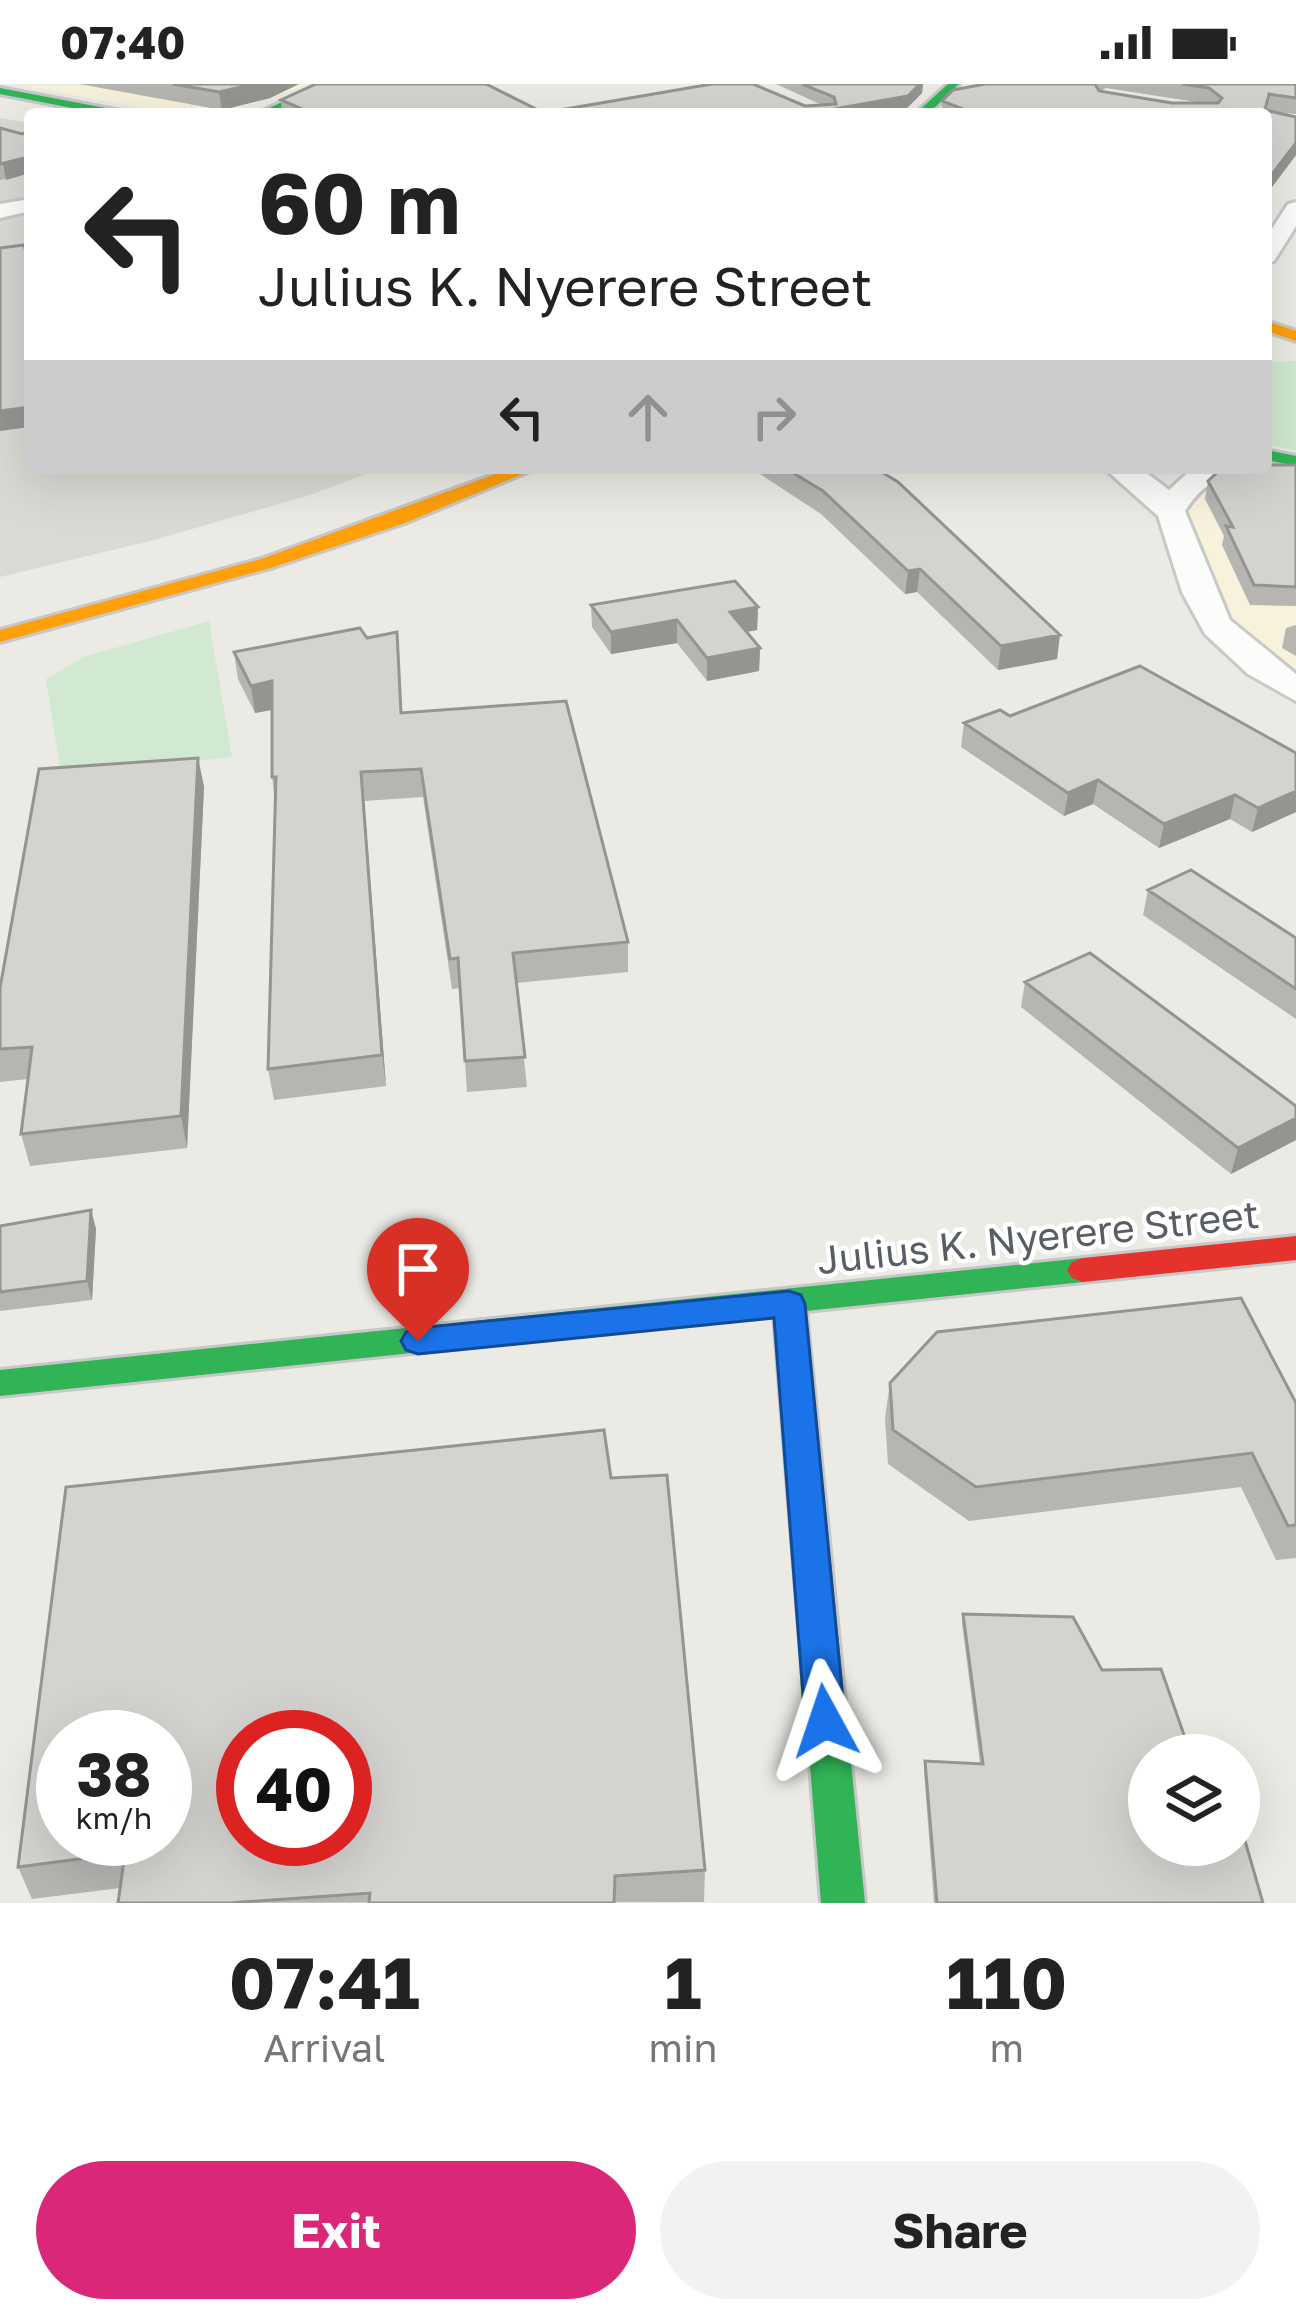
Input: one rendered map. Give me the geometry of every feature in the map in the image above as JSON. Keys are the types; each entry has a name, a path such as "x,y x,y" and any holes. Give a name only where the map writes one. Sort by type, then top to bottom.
{"street":[{"path":"276,108 331,84"},
{"path":"912,98 954,84"},
{"path":"0,92 88,108"},
{"path":"1272,247 1294,214"},
{"path":"0,636 170,592 373,528 512,474"},
{"path":"1130,474 1151,486 1172,508 1210,615 1258,663 1296,690"},
{"path":"1172,508 1181,491 1202,474"},
{"name":"Julius K. Nyerere Street","path":"0,1383 1296,1248"},
{"path":"789,1304 843,1903"}],"shaded area":[{"path":"309,84 240,108 142,108 23,86"},
{"path":"0,118 24,122 24,474 365,474 154,540 0,577"},
{"path":"1296,470 1296,690 1210,615 1172,508 1181,491"}],"green space":[{"path":"1296,361 1296,451 1272,445 1272,362"},
{"path":"209,621 232,757 61,774 46,679 84,657"}],"building":[{"path":"173,84 254,84 219,92"},
{"path":"316,84 486,84 534,108 300,108 281,100"},
{"path":"712,84 753,84 805,106 836,104 834,97 802,84 920,84 908,96 840,108 572,108"},
{"path":"985,84 1095,84 1099,91 1172,103 1218,103 1222,98 1209,88 1182,84 1296,84 1296,98 1269,94 1266,108 960,108 942,101 953,90"},
{"path":"1272,112 1296,117 1296,143 1272,174"},
{"path":"0,128 24,133 24,158 0,164"},
{"path":"24,245 24,408 0,411 0,248"},
{"path":"1272,465 1296,465 1296,587 1254,585 1226,526 1233,527 1208,481 1216,474 1272,474"},
{"path":"795,474 885,474 1060,635 1001,646 920,569 908,571 823,491"},
{"path":"735,581 758,607 730,612 760,648 707,658 677,620 611,632 591,605"},
{"path":"360,628 367,638 397,632 401,713 566,701 628,942 513,953 525,1057 465,1061 458,958 450,959 421,769 361,772 382,1055 268,1069 276,777 272,777 272,681 251,686 234,652"},
{"path":"1140,666 1296,753 1296,791 1258,808 1235,795 1164,824 1098,780 1068,793 964,723 1000,710 1010,716"},
{"path":"198,758 181,1116 21,1134 32,1047 0,1049 0,988 39,769"},
{"path":"1191,870 1296,938 1296,989 1148,890"},
{"path":"1090,953 1296,1106 1296,1118 1238,1148 1025,982"},
{"path":"91,1210 87,1281 0,1292 0,1226"},
{"path":"1241,1298 1296,1403 1296,1525 1288,1526 1252,1453 976,1487 893,1430 890,1383 937,1332"},
{"path":"604,1430 611,1478 667,1475 705,1870 615,1876 614,1903 369,1903 370,1893 229,1903 118,1903 123,1866 192,1866 192,1710 38,1710 66,1487"},
{"path":"963,1614 1073,1617 1102,1670 1161,1669 1184,1734 1128,1734 1128,1866 1252,1866 1263,1903 937,1903 925,1761 983,1764"},
{"path":"36,1724 36,1865 18,1867"}],"traffic: fast":[{"path":"276,108 331,84"},
{"path":"928,108 954,84"},
{"path":"0,91 89,108"},
{"path":"1272,456 1296,461"},
{"path":"0,1383 1083,1270"},
{"path":"789,1303 843,1903"}],"traffic: slow":[{"path":"1272,328 1296,336"},
{"path":"0,636 267,563 513,474"}],"traffic: jam":[{"path":"1083,1270 1296,1248"}],"route":[{"path":"418,1341 789,1304 825,1721"}]}
